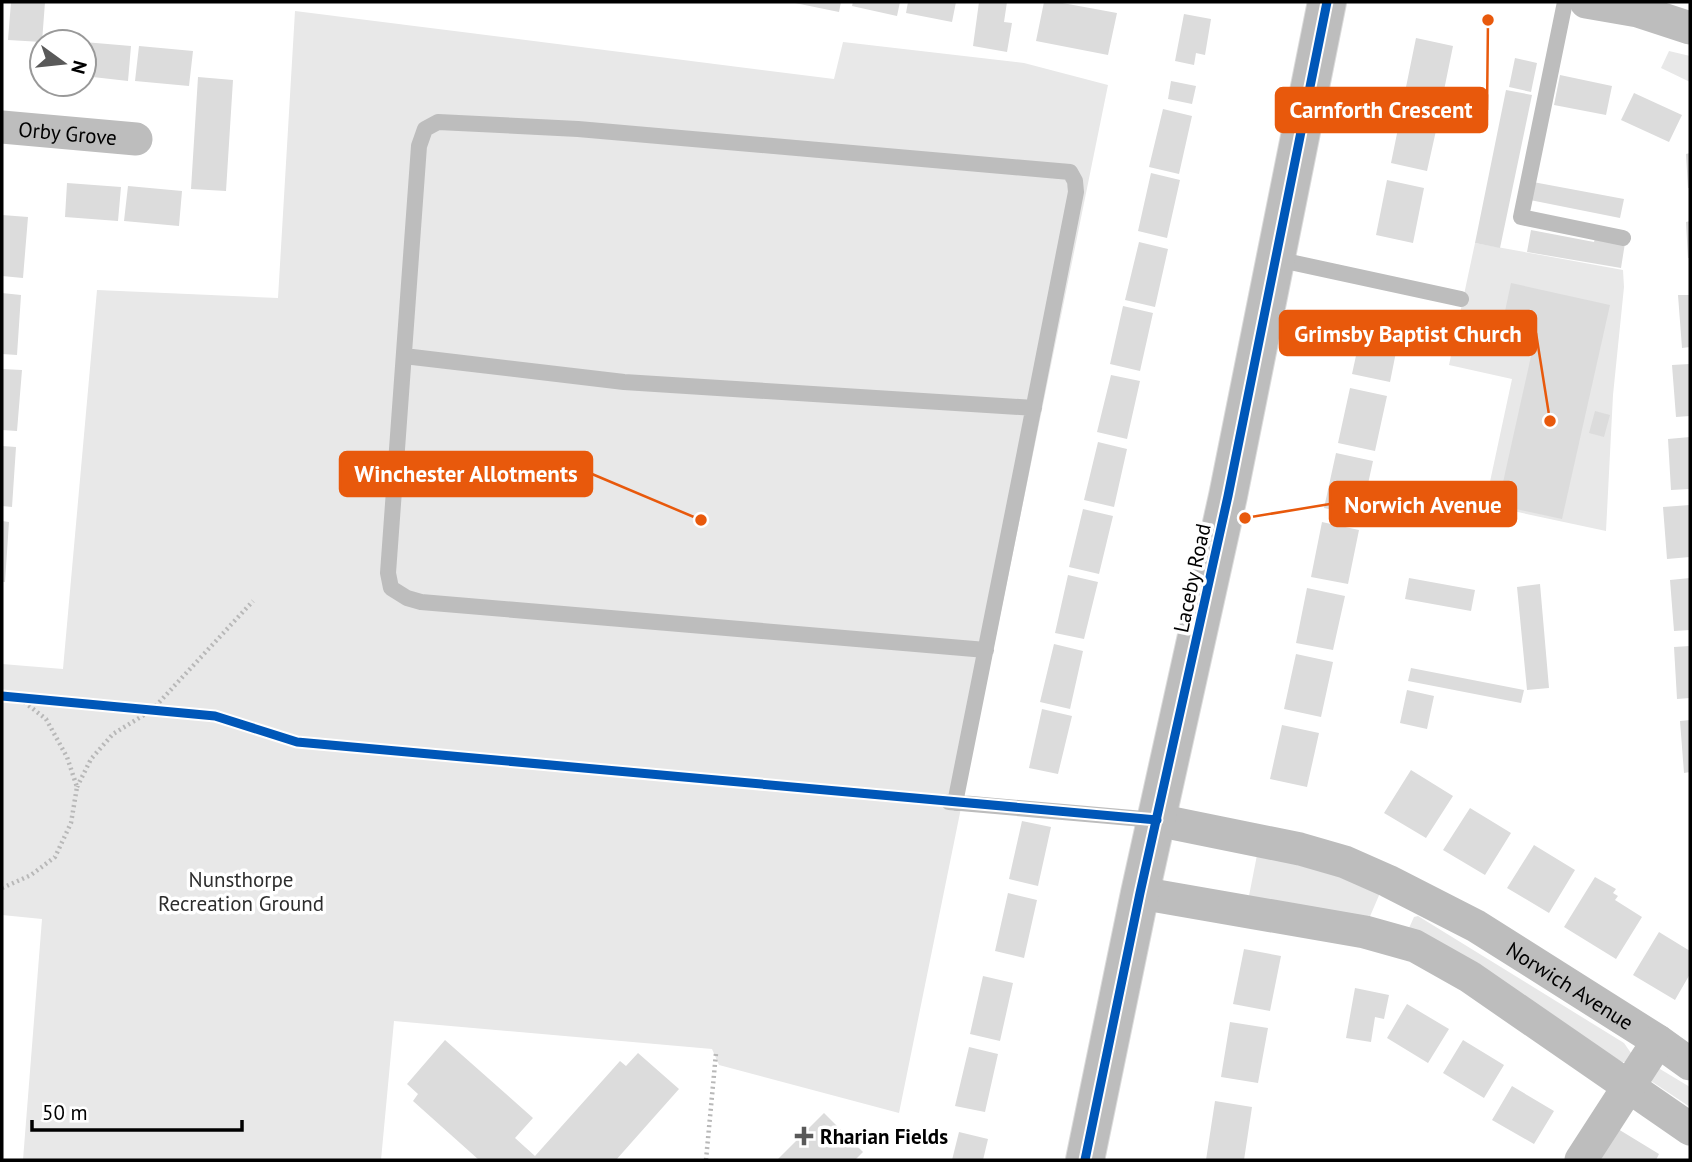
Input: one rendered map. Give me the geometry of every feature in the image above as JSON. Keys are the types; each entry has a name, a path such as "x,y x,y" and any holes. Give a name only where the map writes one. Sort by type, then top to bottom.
{"highway":[{"name":"Laceby Road","path":"1085,1160 1140,893 1228,496 1327,2"}],"street":[{"path":"1586,2 1639,6 1690,28"},
{"name":"Orby Grove","path":"2,127 136,139"},
{"name":"Norwich Avenue","path":"1157,820 1300,849 1345,862 1476,926 1690,1064"},
{"path":"1389,937 1406,890"},
{"path":"1140,893 1389,937 1415,946 1470,977 1690,1129"},
{"path":"1581,1160 1658,1041"}],"lane":[{"path":"1565,2 1521,217 1623,237"},
{"path":"986,650 421,602 407,598 391,588 388,573 419,146 425,129 438,122 605,131 1070,172 1075,181 1076,192 986,650 952,802 1157,820"},
{"path":"1276,259 1461,299"},
{"path":"404,356 624,382 1034,408"}],"path":[{"path":"2,888 31,875 55,857 71,823 77,787 91,759 113,734 152,710 253,601"},
{"path":"14,697 46,719 67,757 77,787"},
{"path":"14,697 32,699"},
{"path":"138,709 164,711"},
{"path":"706,1160 716,1053"}],"green space":[{"name":"Nunsthorpe Recreation Ground","path":"295,11 834,79 843,42 1024,63 1108,85 899,1113 719,1065 712,1049 394,1021 381,1160 23,1160 42,919 2,915 2,664 63,669 97,290 278,298"},
{"path":"1669,51 1690,56 1690,82 1661,68"},
{"path":"1475,243 1623,270 1624,287 1613,395 1606,531 1485,505 1512,379 1449,365"},
{"path":"1257,855 1322,868 1380,893 1368,921 1248,901"},
{"path":"1418,916 1624,1043 1631,1053 1628,1062 1622,1062 1409,928 1414,917"},
{"path":"1655,1066 1690,1087 1690,1107 1651,1081"}],"building":[{"path":"11,2 45,2 43,28 28,28 28,41 8,40"},
{"path":"790,2 841,2 839,12"},
{"path":"853,2 900,2 897,16 852,6"},
{"path":"908,2 956,2 952,22 906,13"},
{"path":"979,2 1007,2 1004,22 1012,23 1007,52 973,46"},
{"path":"1044,2 1117,13 1108,55 1036,41"},
{"path":"1184,14 1211,19 1205,55 1196,53 1194,65 1175,61"},
{"path":"1416,38 1453,46 1442,100 1405,92"},
{"path":"98,43 131,46 128,81 98,78"},
{"path":"139,46 193,51 189,86 135,81"},
{"path":"1515,58 1537,63 1531,92 1509,87"},
{"path":"1560,75 1612,86 1606,115 1554,105"},
{"path":"198,77 233,80 226,191 191,189"},
{"path":"1171,81 1196,86 1192,104 1168,99"},
{"path":"1506,90 1532,95 1500,248 1475,243"},
{"path":"1634,93 1682,115 1669,142 1621,120"},
{"path":"1163,109 1192,116 1179,174 1149,167"},
{"path":"1402,109 1439,117 1427,171 1391,163"},
{"path":"1690,153 1690,188 1688,188 1686,154"},
{"path":"1151,173 1180,180 1167,238 1138,231"},
{"path":"1387,180 1424,188 1413,243 1376,235"},
{"path":"1533,182 1624,199 1620,218 1530,200"},
{"path":"67,183 121,187 118,221 65,217"},
{"path":"128,186 182,191 179,226 124,221"},
{"path":"2,215 28,217 23,278 2,276"},
{"path":"1690,221 1690,258 1688,258 1686,222"},
{"path":"1531,230 1594,242 1595,238 1625,243 1621,268 1527,252"},
{"path":"1139,242 1168,249 1155,307 1125,300"},
{"path":"1511,283 1610,305 1562,519 1498,505 1535,338 1501,330"},
{"path":"2,293 21,295 17,355 2,354"},
{"path":"1678,295 1690,295 1690,347 1682,348"},
{"path":"1123,306 1153,313 1140,371 1110,364"},
{"path":"1364,319 1401,327 1390,382 1352,374"},
{"path":"1690,364 1690,416 1676,417 1672,365"},
{"path":"2,369 22,370 17,431 2,430"},
{"path":"1111,375 1140,381 1127,439 1097,432"},
{"path":"1350,388 1387,396 1375,451 1338,443"},
{"path":"1595,411 1610,415 1604,437 1589,433"},
{"path":"1690,437 1690,489 1671,490 1668,439"},
{"path":"1098,442 1127,449 1114,507 1084,500"},
{"path":"2,446 16,447 12,507 2,506"},
{"path":"1336,453 1373,461 1361,516 1324,508"},
{"path":"1690,505 1690,557 1667,559 1663,507"},
{"path":"1083,509 1113,516 1099,574 1069,567"},
{"path":"2,521 9,522 5,582 2,582"},
{"path":"1322,522 1359,530 1348,584 1311,577"},
{"path":"1068,575 1098,582 1084,639 1055,633"},
{"path":"1409,578 1475,590 1471,611 1405,599"},
{"path":"1690,578 1690,630 1674,631 1670,580"},
{"path":"1540,584 1549,688 1527,690 1517,587"},
{"path":"1307,588 1345,596 1333,650 1296,643"},
{"path":"1054,644 1083,651 1070,709 1040,702"},
{"path":"1690,646 1690,698 1677,699 1674,647"},
{"path":"1296,654 1333,662 1321,717 1284,709"},
{"path":"1411,668 1524,690 1521,703 1408,681"},
{"path":"1407,690 1434,696 1427,729 1400,723"},
{"path":"1042,709 1072,716 1058,774 1029,768"},
{"path":"1690,720 1690,772 1684,773 1680,721"},
{"path":"1282,725 1319,733 1307,787 1270,779"},
{"path":"1411,770 1453,796 1426,838 1384,813"},
{"path":"1470,808 1511,833 1485,875 1443,850"},
{"path":"1022,821 1051,827 1038,886 1009,879"},
{"path":"1534,845 1575,870 1549,913 1507,888"},
{"path":"1595,877 1616,889 1613,893 1618,896 1615,900 1642,917 1616,959 1564,927"},
{"path":"1008,893 1037,900 1024,958 995,951"},
{"path":"1659,932 1690,951 1690,974 1675,1000 1633,975"},
{"path":"1244,949 1281,956 1270,1011 1233,1004"},
{"path":"983,976 1013,983 1000,1041 970,1034"},
{"path":"1355,988 1389,995 1384,1019 1375,1017 1371,1042 1346,1038"},
{"path":"1407,1004 1449,1029 1428,1063 1387,1038"},
{"path":"1230,1022 1268,1028 1258,1083 1221,1077"},
{"path":"445,1040 533,1118 515,1138 535,1156 620,1061 626,1066 638,1053 679,1089 616,1160 479,1160 413,1101 418,1094 407,1084"},
{"path":"1463,1040 1504,1065 1484,1098 1443,1073"},
{"path":"969,1047 998,1054 985,1112 955,1106"},
{"path":"1512,1086 1554,1111 1534,1144 1492,1120"},
{"path":"1215,1101 1252,1107 1244,1160 1206,1160"},
{"name":"Rharian Fields","path":"824,1113 863,1152 855,1160 777,1160"},
{"path":"1618,1129 1659,1154 1656,1160 1599,1160"},
{"path":"959,1132 988,1139 983,1160 952,1160"}],"cycle path":[{"path":"1085,1160 1140,893 1228,496 1327,2"},
{"path":"2,696 215,716 297,742 1157,820"}],"place":[{"name":"Carnforth Crescent","path":"1488,20"},
{"name":"Grimsby Baptist Church","path":"1550,421"},
{"name":"Norwich Avenue","path":"1245,518"},
{"name":"Winchester Allotments","path":"701,520"},
{"name":"Rharian Fields","path":"804,1136"}]}
